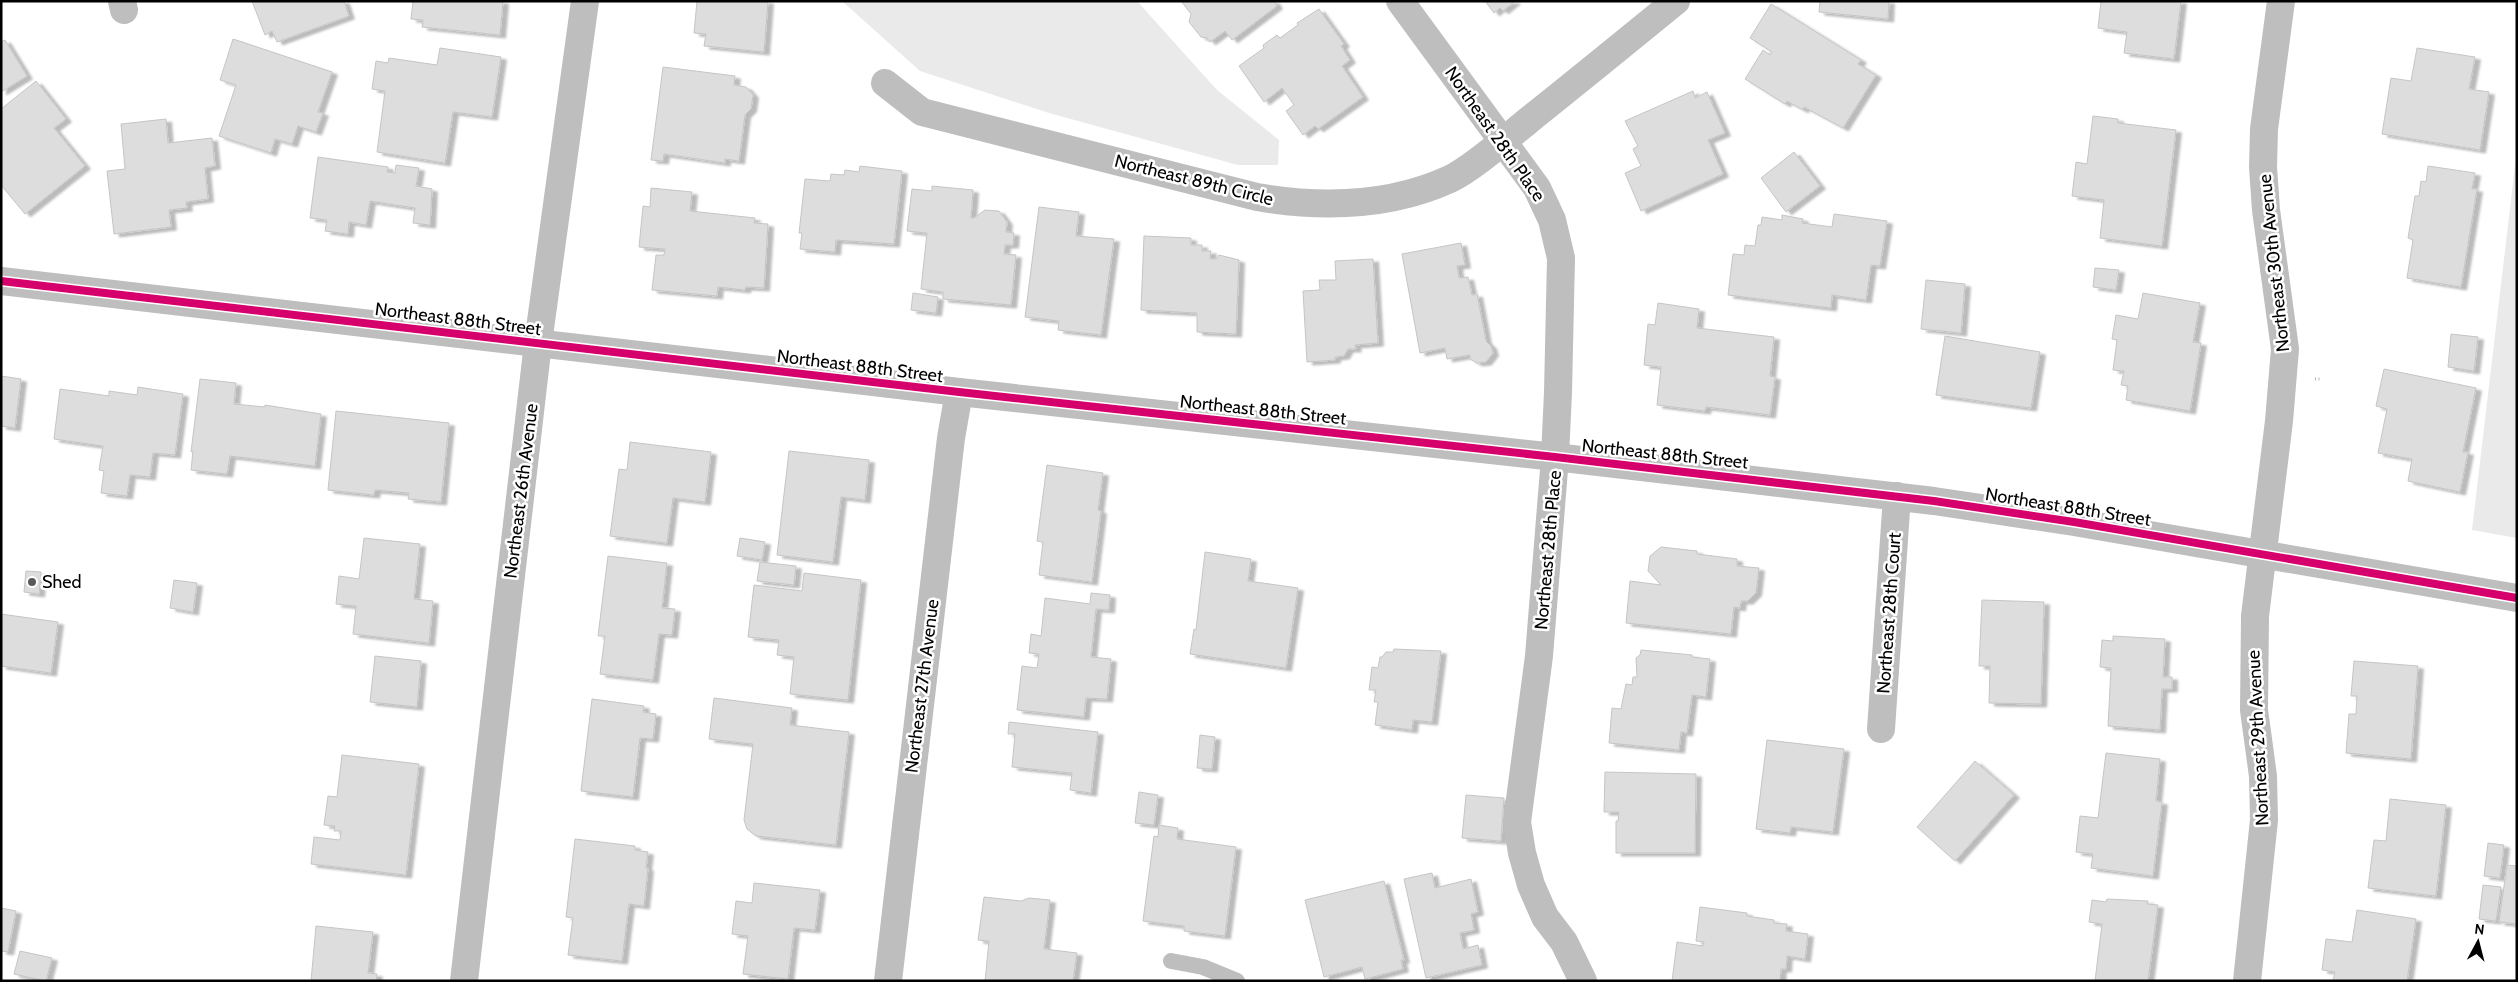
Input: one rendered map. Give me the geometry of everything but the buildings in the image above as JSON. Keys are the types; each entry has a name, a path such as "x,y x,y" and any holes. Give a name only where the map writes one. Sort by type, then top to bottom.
{"street":[{"name":"Northeast 26th Avenue","path":"464,981 538,343 585,1"},
{"name":"Northeast 28th Place","path":"1400,1 1537,188 1552,220 1562,258 1555,457 1539,656 1517,822 1530,885 1545,917 1564,942 1584,981"},
{"name":"Northeast 89th Circle","path":"885,83 922,112 1257,197 1292,203 1358,203 1423,189 1452,178 1502,142 1676,1"},
{"name":"Northeast 30th Avenue","path":"2261,555 2279,421 2285,349 2266,210 2263,167 2264,129 2282,1"},
{"name":"Northeast 88th Street","path":"1,281 959,392 1897,496 2074,522 2517,598"},
{"name":"Northeast 27th Avenue","path":"888,981 951,438 959,392"},
{"name":"Northeast 28th Court","path":"1881,729 1897,496"},
{"name":"Northeast 29th Avenue","path":"2246,981 2264,820 2263,776 2254,710 2253,681 2255,616 2261,555"}],"lane":[{"path":"1171,961 1203,967 1237,981"}],"shaded area":[{"path":"842,1 1137,1 1217,90 1279,140 1278,165 1238,165 1049,113 920,71"},
{"path":"2517,149 2517,538 2472,530"}],"cycle path":[{"path":"1,281 959,392 1555,457 1934,501 2074,522 2517,598"}],"place":[{"name":"Shed","path":"32,582"}]}
